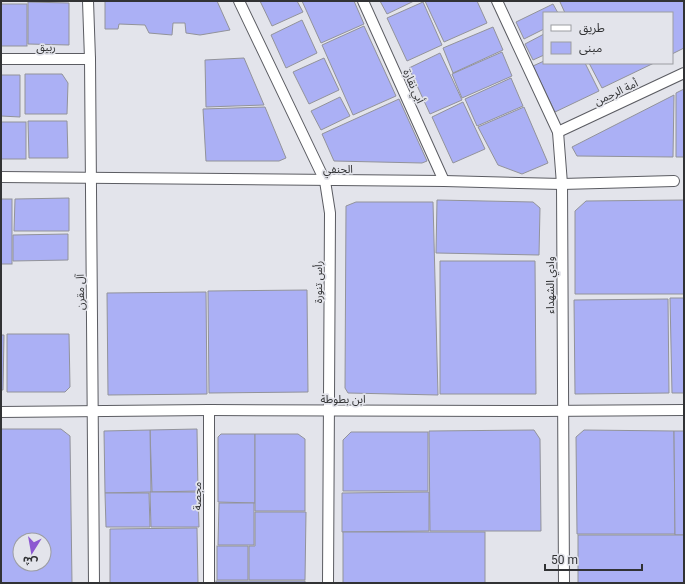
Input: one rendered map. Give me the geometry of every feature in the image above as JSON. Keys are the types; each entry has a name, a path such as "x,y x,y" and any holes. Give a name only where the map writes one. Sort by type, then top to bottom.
{"street":[{"name":"آل مقرن","path":"88,1 94,411 94,583"},
{"name":"رأس تنورة","path":"239,1 325,181 330,213 328,583"},
{"name":"أبي نقارة","path":"362,1 444,181"},
{"name":"وادي الشهداء","path":"497,1 558,132 562,184 564,583"},
{"name":"ربيق","path":"1,59 90,59"},
{"name":"أمة الرحمن","path":"558,132 684,73"},
{"name":"الحنفي","path":"1,177 444,181 562,184 674,181"},
{"name":"ابن بطوطة","path":"1,412 209,410 684,410"},
{"name":"مجصة","path":"209,410 209,583"}],"building":[{"path":"105,1 217,1 230,30 200,35 186,33 185,23 173,23 172,35 149,33 145,25 119,24 118,29 105,29"},
{"path":"260,1 297,1 303,12 272,26"},
{"path":"302,1 354,1 364,24 321,43"},
{"path":"380,1 414,1 387,14"},
{"path":"425,1 477,1 487,23 444,42"},
{"path":"684,1 684,48 673,54 673,12 565,12 560,2"},
{"path":"28,2 69,3 69,45 28,44"},
{"path":"423,2 442,45 407,61 387,18"},
{"path":"1,4 27,4 27,46 1,46"},
{"path":"553,4 557,12 543,12 543,30 524,39 516,22"},
{"path":"302,20 317,53 286,68 271,35"},
{"path":"364,26 396,96 353,115 322,45"},
{"path":"493,27 503,50 453,73 443,48"},
{"path":"543,35 543,55 533,60 525,44"},
{"path":"502,52 512,76 462,98 452,74"},
{"path":"440,53 462,100 430,114 409,68"},
{"path":"244,58 264,105 206,107 205,60"},
{"path":"324,58 339,90 309,104 293,72"},
{"path":"543,61 543,64 586,64 599,91 555,112 533,66"},
{"path":"590,64 652,64 602,88"},
{"path":"25,74 62,74 68,83 67,114 25,114"},
{"path":"1,75 20,75 20,117 1,116"},
{"path":"511,78 523,106 477,126 465,99"},
{"path":"684,89 684,157 676,157 676,93"},
{"path":"674,95 673,157 577,156 572,147"},
{"path":"340,97 350,116 321,130 311,111"},
{"path":"399,99 427,161 422,163 334,161 322,134"},
{"path":"463,102 485,149 453,163 432,117"},
{"path":"265,107 286,158 279,161 206,161 203,109"},
{"path":"524,107 548,163 522,174 498,165 478,127"},
{"path":"28,121 67,121 68,158 29,158"},
{"path":"1,122 26,122 26,159 1,159"},
{"path":"69,198 69,231 14,231 15,199"},
{"path":"1,199 12,199 12,264 1,264"},
{"path":"437,200 533,202 540,208 539,255 436,253"},
{"path":"684,200 684,294 575,294 575,211 586,201"},
{"path":"356,202 433,202 438,395 348,393 345,388 346,206"},
{"path":"68,234 68,260 13,261 13,235"},
{"path":"440,261 535,261 536,394 440,394"},
{"path":"307,290 308,392 209,393 208,291"},
{"path":"206,292 207,394 108,395 107,293"},
{"path":"670,298 684,298 684,393 672,393"},
{"path":"668,299 669,393 575,394 574,300"},
{"path":"7,334 69,334 70,387 65,392 7,392"},
{"path":"1,335 4,335 3,390 1,390"},
{"path":"1,429 61,429 70,436 72,583 1,583"},
{"path":"197,429 198,491 152,492 150,430"},
{"path":"150,430 151,492 105,493 104,431"},
{"path":"534,430 540,439 541,531 430,531 429,431"},
{"path":"584,430 674,431 675,534 577,534 576,437"},
{"path":"674,431 684,431 684,535 675,535"},
{"path":"351,432 428,432 428,491 343,491 343,440"},
{"path":"221,434 255,434 255,503 218,502 218,437"},
{"path":"255,434 298,434 305,439 305,511 255,511"},
{"path":"150,492 198,492 199,527 151,527"},
{"path":"429,492 429,531 342,532 342,493"},
{"path":"105,493 149,493 150,527 106,527"},
{"path":"219,503 254,503 254,545 218,545"},
{"path":"255,512 306,512 305,580 249,580 249,546 255,546"},
{"path":"197,528 198,583 110,583 110,529"},
{"path":"343,532 485,532 485,583 343,583"},
{"path":"578,535 684,535 684,583 578,583"},
{"path":"217,546 248,546 248,580 217,580"},
{"path":"216,581 305,581 305,583 216,583"}]}
